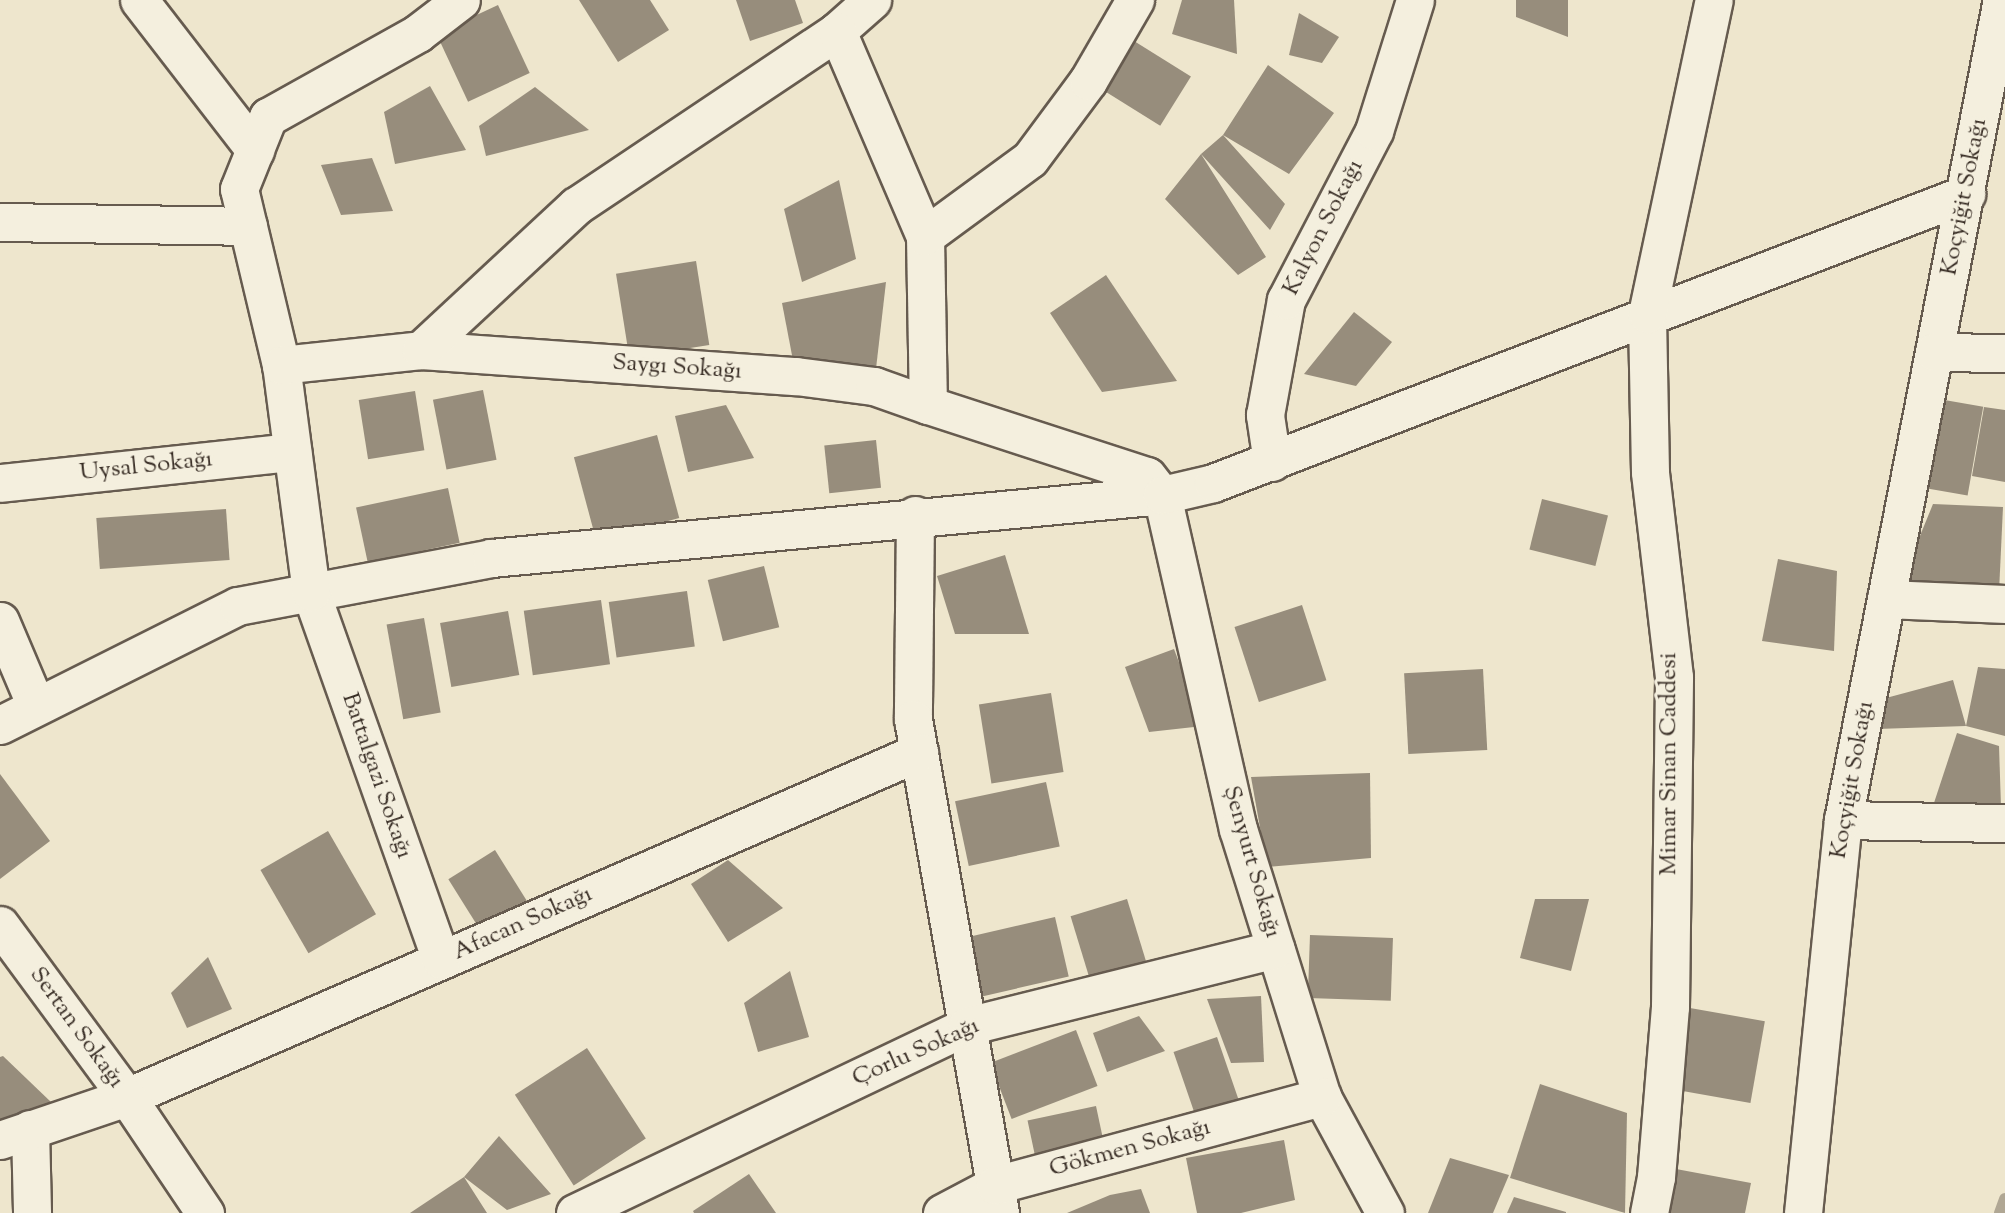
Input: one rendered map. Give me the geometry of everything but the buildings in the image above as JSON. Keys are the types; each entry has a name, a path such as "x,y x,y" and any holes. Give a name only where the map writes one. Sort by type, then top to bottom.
{"street":[{"path":"139,0 255,150"},
{"name":"Battalgazi Sokağı","path":"441,960 311,592 281,365 239,190 268,117 418,33 461,0"},
{"path":"421,350 576,206 837,31 872,0"},
{"path":"925,236 1030,159 1088,81 1135,0"},
{"name":"Kalyon Sokağı","path":"1272,462 1265,415 1286,300 1374,131 1415,0"},
{"name":"Mimar Sinan Caddesi","path":"1649,1213 1656,1177 1670,1006 1674,677 1650,471 1647,314 1714,0"},
{"name":"Koçyiğit Sokağı","path":"1803,1213 1843,820 2002,0"},
{"path":"837,31 925,236 928,405"},
{"path":"0,725 238,606 491,558 915,515 1162,495 1272,462 1647,314 1966,194"},
{"path":"0,222 248,226"},
{"name":"Saygı Sokağı","path":"281,365 421,350 796,376 874,386 1147,476 1162,495"},
{"path":"1934,352 2005,353"},
{"name":"Uysal Sokağı","path":"0,483 292,452"},
{"name":"Şenyurt Sokağı","path":"1162,495 1238,829 1322,1097 1385,1213"},
{"path":"915,515 913,719 998,1199"},
{"path":"1886,599 2005,604"},
{"path":"0,621 36,706"},
{"name":"Afacan Sokağı","path":"15,1135 127,1097 919,752"},
{"path":"1843,820 2005,823"},
{"name":"Sertan Sokağı","path":"0,925 127,1097 205,1213"},
{"name":"Çorlu Sokağı","path":"575,1213 967,1026 1276,949"},
{"name":"Gökmen Sokağı","path":"942,1213 998,1199 1322,1097"},
{"path":"15,1135 32,1213"}],"waterway":[{"path":"2000,1213 2005,1199"}]}
